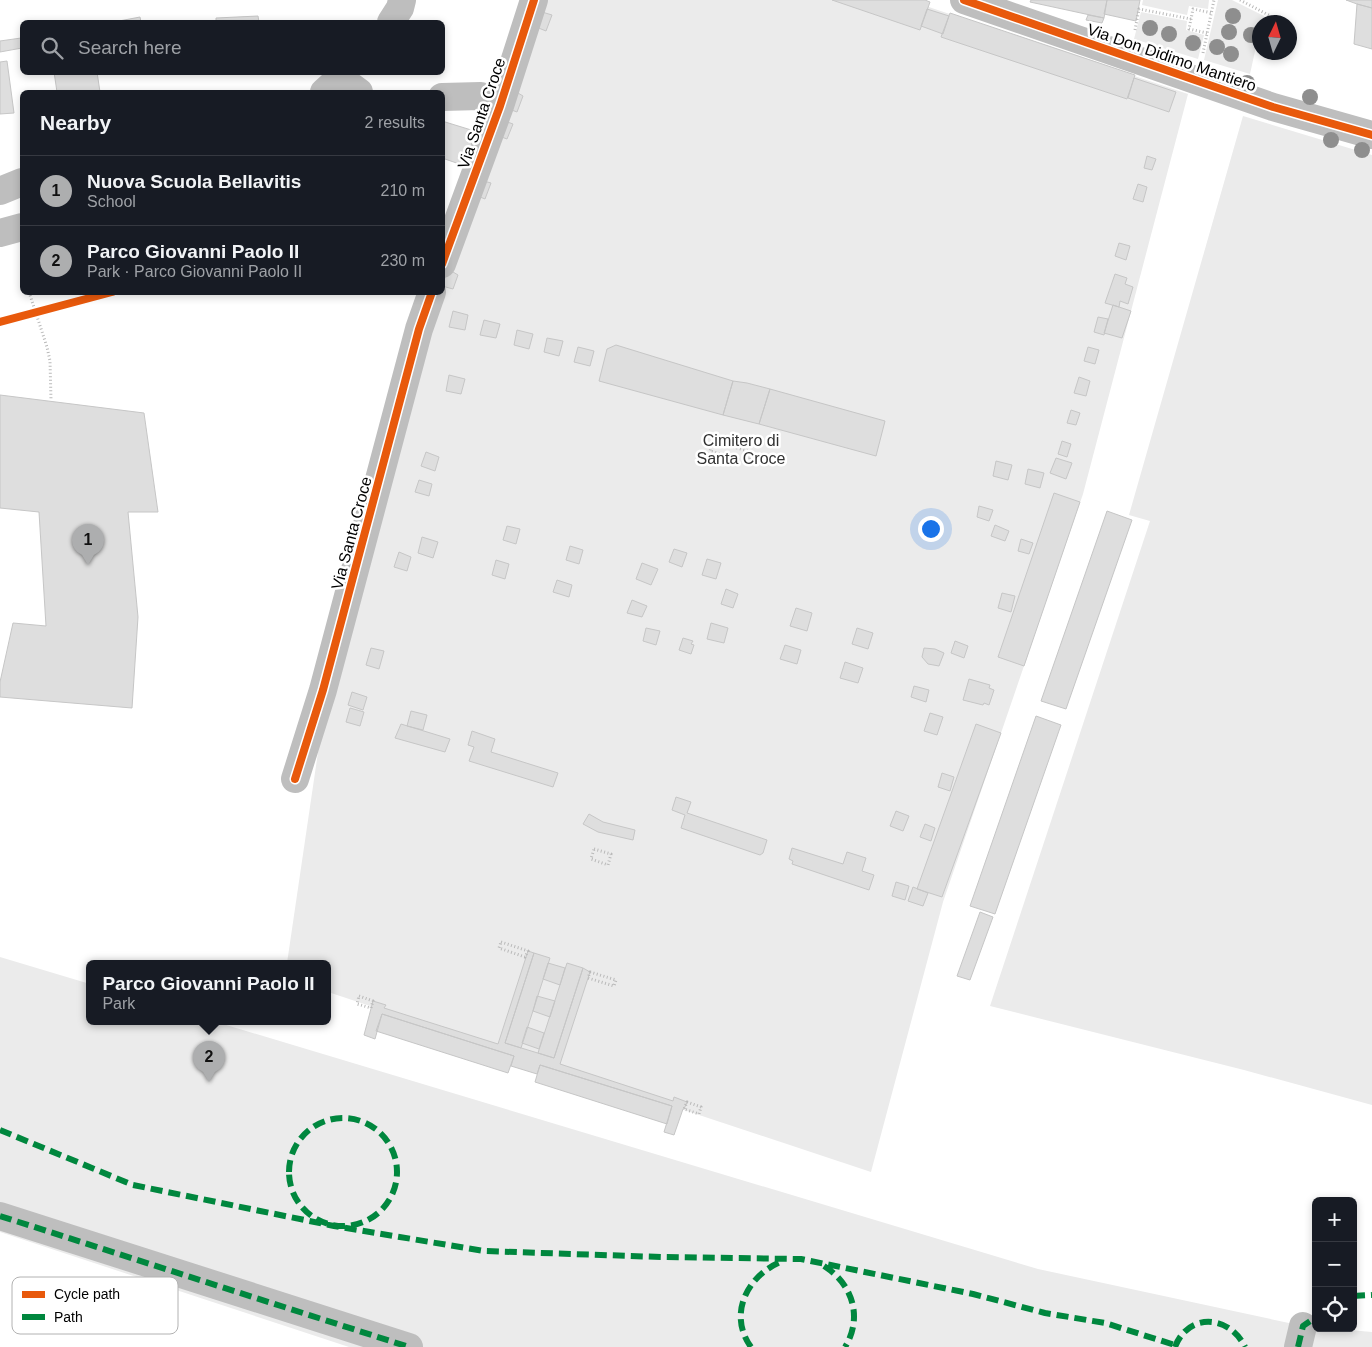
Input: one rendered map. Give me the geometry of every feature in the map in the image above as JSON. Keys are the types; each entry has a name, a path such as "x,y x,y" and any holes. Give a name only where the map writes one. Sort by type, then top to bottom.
{"street":[{"path":"392,20 400,8 402,0"},
{"name":"Via Santa Croce","path":"445,256 500,106 534,0"},
{"name":"Via Don Didimo Mantiero","path":"964,0 1273,107 1372,135"},
{"name":"Via Santa Croce","path":"445,97 481,96 500,106"},
{"path":"0,233 20,227"},
{"name":"Via Santa Croce","path":"295,779 323,690 419,329 431,295"},
{"path":"0,1216 409,1347"}],"path":[{"path":"1203,55 1214,0"},
{"path":"1240,0 1269,15"},
{"path":"1134,34 1139,9 1191,19"},
{"path":"1207,33 1189,29 1193,9 1212,13"},
{"path":"30,295 50,361 51,400"},
{"path":"27,315 46,310"},
{"path":"713,441 751,452 749,462 710,451 713,441"},
{"path":"594,849 611,854 608,865 591,859 594,849"},
{"path":"501,942 528,951 526,957 499,948 501,942"},
{"path":"590,972 616,980 614,986 588,978 590,972"},
{"path":"359,996 373,1001 371,1008 357,1004 359,996"},
{"path":"687,1102 701,1107 699,1114 684,1109 687,1102"}],"green space":[{"name":"Cimitero di Santa Croce","path":"544,0 908,0 1188,94 1083,494 943,902 871,1172 331,993 331,960 287,960 326,698 441,295 445,295 445,274"},
{"path":"1143,0 1209,0 1208,9 1189,6 1187,15 1142,5"},
{"path":"1218,0 1232,0 1262,15 1252,15 1253,60 1250,74 1204,60"},
{"path":"1141,12 1187,21 1186,30 1204,35 1198,59 1134,39"},
{"path":"1243,116 1372,155 1372,1105 1244,1070 990,1006 1150,521 1129,515"},
{"path":"0,957 86,983 86,1025 226,1025 1038,1269 1312,1327 1312,1332 1372,1332 1372,1347 349,1347 178,1291 178,1277 137,1277 0,1232"}],"building":[{"path":"832,0 925,0 930,2 920,30"},
{"path":"1031,0 1107,0 1104,18 1030,2"},
{"path":"1107,0 1140,0 1136,21 1104,14"},
{"path":"1346,0 1372,0 1372,8 1357,4"},
{"path":"1357,4 1372,8 1372,49 1354,44"},
{"path":"927,9 949,16 943,34 921,26"},
{"path":"542,12 552,15 546,31 536,27"},
{"path":"950,13 1135,75 1127,99 941,37"},
{"path":"1088,15 1104,18 1102,23 1086,20"},
{"path":"258,16 259,20 216,20 216,18"},
{"path":"140,17 141,20 124,20"},
{"path":"20,38 20,48 0,52 0,41"},
{"path":"7,61 14,113 0,114 0,62"},
{"path":"54,75 97,75 100,90 57,90"},
{"path":"1134,78 1176,92 1169,112 1128,98"},
{"path":"513,90 523,96 517,112 506,108"},
{"path":"502,120 513,124 507,139 496,135"},
{"path":"445,122 481,133 471,168 445,159"},
{"path":"1147,156 1156,159 1152,170 1144,168"},
{"path":"480,180 491,183 485,199 475,195"},
{"path":"1138,184 1147,187 1143,202 1133,199"},
{"path":"1119,243 1130,246 1126,260 1115,256"},
{"path":"448,269 458,275 453,289 445,287 445,278"},
{"path":"1115,274 1127,278 1125,284 1133,287 1128,304 1120,301 1119,307 1105,303"},
{"path":"1113,305 1131,311 1122,338 1104,333"},
{"path":"453,311 468,315 465,330 449,327"},
{"path":"1098,317 1108,319 1104,335 1094,332"},
{"path":"484,320 500,324 496,338 480,335"},
{"path":"517,330 533,334 529,349 514,345"},
{"path":"547,338 563,341 559,356 544,352"},
{"path":"616,345 733,381 723,415 599,381 607,349"},
{"path":"578,347 594,351 590,366 574,362"},
{"path":"1088,347 1099,350 1095,364 1084,361"},
{"path":"449,375 465,379 461,394 446,391"},
{"path":"1079,377 1090,381 1086,396 1074,393"},
{"path":"733,381 770,389 759,424 723,415"},
{"path":"770,389 885,421 876,456 759,424"},
{"path":"0,395 144,413 158,512 128,512 138,617 132,708 0,697 0,682 13,623 46,626 39,512 0,508"},
{"path":"1071,410 1080,413 1076,425 1067,423"},
{"path":"1062,441 1071,444 1067,457 1058,454"},
{"path":"426,452 439,457 435,471 421,466"},
{"path":"1056,458 1072,463 1066,479 1050,473"},
{"path":"996,461 1012,465 1008,480 993,476"},
{"path":"1028,469 1044,473 1040,488 1025,484"},
{"path":"419,480 432,484 429,496 415,492"},
{"path":"1054,493 1080,502 1024,666 998,657"},
{"path":"979,506 993,510 989,521 977,517"},
{"path":"1107,511 1132,520 1066,709 1041,701"},
{"path":"995,525 1009,531 1005,541 991,536"},
{"path":"507,526 520,529 516,544 503,540"},
{"path":"422,537 438,542 433,558 418,553"},
{"path":"1021,539 1033,543 1029,554 1018,551"},
{"path":"570,546 583,550 579,564 566,560"},
{"path":"674,549 687,553 682,567 669,562"},
{"path":"399,552 411,557 407,571 394,567"},
{"path":"707,559 721,563 716,579 702,575"},
{"path":"496,560 509,564 505,579 492,575"},
{"path":"642,563 658,569 651,585 636,579"},
{"path":"557,580 572,585 569,597 553,592"},
{"path":"726,589 738,594 733,608 721,604"},
{"path":"1002,593 1015,596 1011,612 998,608"},
{"path":"632,600 647,606 642,617 627,613"},
{"path":"796,608 812,613 807,631 790,626"},
{"path":"711,623 728,628 724,643 707,639"},
{"path":"646,628 660,631 656,645 643,641"},
{"path":"857,628 873,633 868,649 852,644"},
{"path":"683,638 693,641 691,644 694,645 691,654 679,650"},
{"path":"955,641 968,646 964,658 951,653"},
{"path":"785,645 801,650 797,664 780,659"},
{"path":"371,648 384,651 379,669 366,665"},
{"path":"924,648 935,649 944,653 939,666 928,664 922,657"},
{"path":"845,662 863,668 858,683 840,678"},
{"path":"969,679 990,685 989,688 994,690 989,705 963,700"},
{"path":"914,686 929,690 926,702 911,697"},
{"path":"352,692 367,697 363,710 348,705"},
{"path":"350,708 364,712 360,726 346,722"},
{"path":"411,711 427,715 423,730 407,726"},
{"path":"930,713 943,717 937,735 924,731"},
{"path":"1036,716 1061,725 995,914 970,906"},
{"path":"401,724 450,739 445,752 395,738"},
{"path":"976,724 1001,733 942,897 917,889"},
{"path":"472,731 495,739 491,752 558,773 553,787 469,761 474,747 468,745"},
{"path":"942,773 954,777 950,791 938,787"},
{"path":"676,797 691,802 687,813 767,840 763,853 760,855 681,828 685,815 672,810"},
{"path":"896,811 909,816 903,831 890,826"},
{"path":"589,814 603,822 635,830 633,840 598,832 583,824"},
{"path":"925,824 935,828 931,841 920,837"},
{"path":"792,848 843,864 847,852 866,858 862,871 874,875 869,890 792,864 793,861 789,859"},
{"path":"896,882 909,886 905,900 892,896"},
{"path":"913,887 928,893 923,906 908,901"},
{"path":"980,912 993,917 970,980 957,976"},
{"path":"528,951 534,953 505,1043 554,1058 583,968 590,972 560,1064 673,1101 674,1097 687,1102 674,1135 664,1132 672,1106 540,1065 537,1074 511,1066 514,1056 382,1014 375,1039 364,1035 373,1001 386,1005 384,1008 498,1044"},
{"path":"534,953 550,958 521,1048 505,1043"},
{"path":"548,963 565,968 560,985 543,979"},
{"path":"567,963 583,968 554,1058 538,1053"},
{"path":"537,996 555,1001 550,1017 533,1011"},
{"path":"382,1014 514,1056 508,1073 376,1031"},
{"path":"527,1027 544,1033 539,1049 522,1043"},
{"path":"540,1065 672,1106 667,1124 535,1082"}],"marked path":[{"path":"343,1118 364,1122 381,1134 393,1151 397,1172 393,1193 381,1210 364,1222 343,1226 322,1222 305,1210 293,1193 289,1172 293,1151 305,1134 322,1122 343,1118"},
{"path":"0,1130 133,1185 334,1226 484,1251 661,1257 801,1259 973,1294 1045,1313 1105,1323 1175,1345"},
{"path":"0,1216 409,1347"},
{"path":"751,1347 744,1334 741,1321 741,1309 745,1296 751,1285 760,1275 783,1261"},
{"path":"824,1266 842,1282 852,1302 854,1313 853,1325 845,1347"},
{"path":"1357,1296 1372,1295"},
{"path":"1298,1347 1303,1326 1312,1320"},
{"path":"1175,1347 1181,1336 1189,1328 1199,1323 1209,1322 1220,1324 1230,1329 1238,1336 1245,1347"}],"cycle path":[{"path":"445,256 500,106 534,0"},
{"path":"964,0 1273,107 1372,135"},
{"path":"0,322 101,295"},
{"path":"295,779 323,690 419,329 431,295"}],"place":[{"name":"Nuova Scuola Bellavitis","path":"88,565"},
{"name":"Parco Giovanni Paolo II","path":"209,1082"}]}
